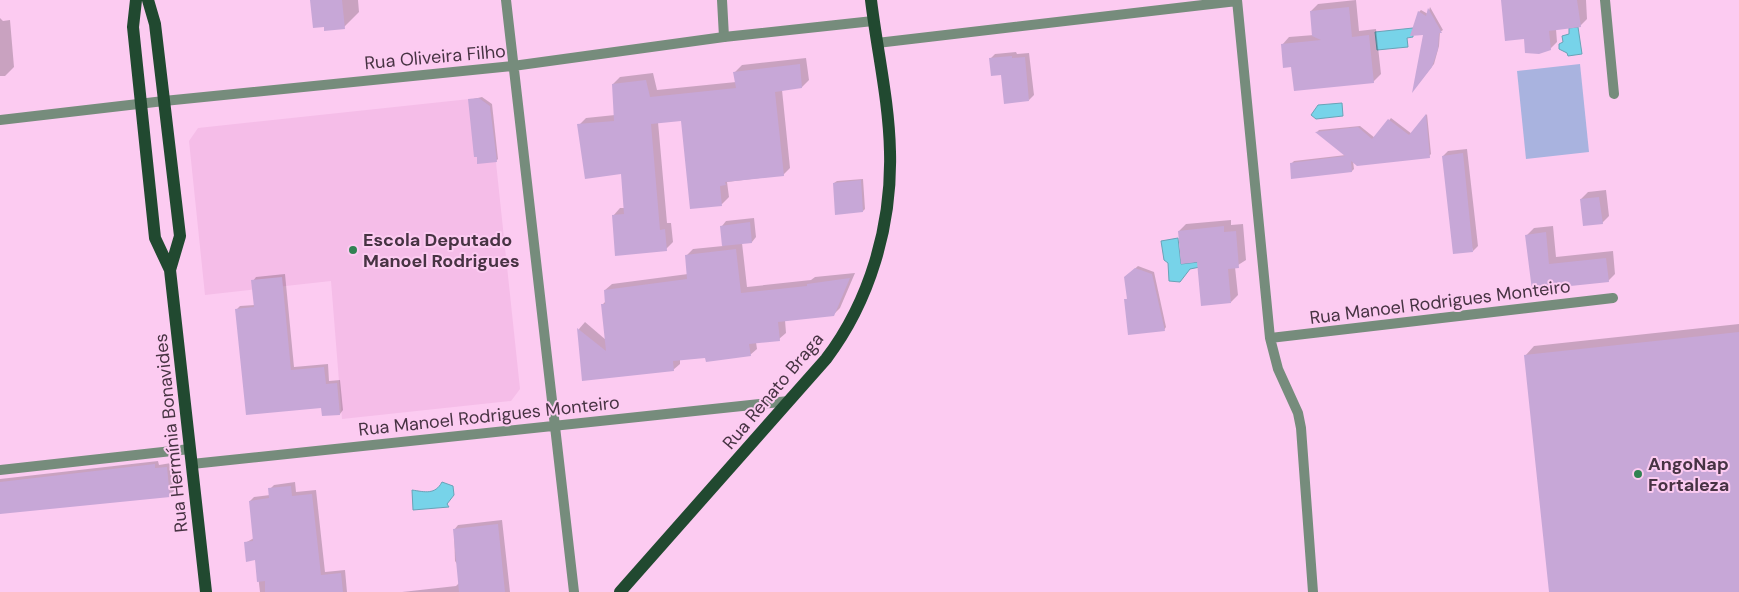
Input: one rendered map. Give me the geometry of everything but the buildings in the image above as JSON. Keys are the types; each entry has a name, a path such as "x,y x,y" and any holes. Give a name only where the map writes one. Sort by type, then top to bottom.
{"main road":[{"name":"Rua Hermínia Bonavides","path":"136,0 132,27 155,238 170,270 206,592"},
{"name":"Rua Hermínia Bonavides","path":"148,0 155,24 180,236 170,270"},
{"name":"Rua Renato Braga","path":"620,592 790,401 838,344 863,294 877,255 885,215 890,151 871,0"}],"street":[{"path":"506,0 553,425 574,592"},
{"path":"722,0 724,38"},
{"path":"877,43 1237,0 1270,338 1278,369 1298,413 1301,428 1313,592"},
{"path":"1605,0 1614,94"},
{"name":"Rua Oliveira Filho","path":"0,120 164,101 513,66 724,38 873,21"},
{"name":"Rua Manoel Rodrigues Monteiro","path":"1270,338 1613,298"},
{"name":"Rua Manoel Rodrigues Monteiro","path":"192,464 790,401"},
{"path":"0,470 190,448"}],"shaded area":[{"path":"1578,27 1582,54 1568,56 1567,53 1559,49 1559,44 1563,42 1562,36 1569,34 1569,28"},
{"path":"1413,28 1413,37 1407,38 1408,47 1377,50 1375,32"},
{"path":"1580,64 1589,152 1526,159 1517,71"},
{"name":"Escola Deputado Manoel Rodrigues","path":"479,98 490,106 520,389 511,401 342,419 331,281 205,295 189,141 198,128"},
{"path":"1342,103 1343,116 1316,119 1311,115 1318,105"},
{"path":"1178,238 1181,264 1199,262 1200,267 1190,269 1180,282 1169,281 1168,263 1164,260 1161,241"},
{"path":"442,482 453,486 454,495 447,504 449,507 413,510 412,490 433,491"}],"place":[{"name":"Escola Deputado Manoel Rodrigues","path":"353,250"},
{"name":"AngoNap Fortaleza","path":"1638,474"}]}
